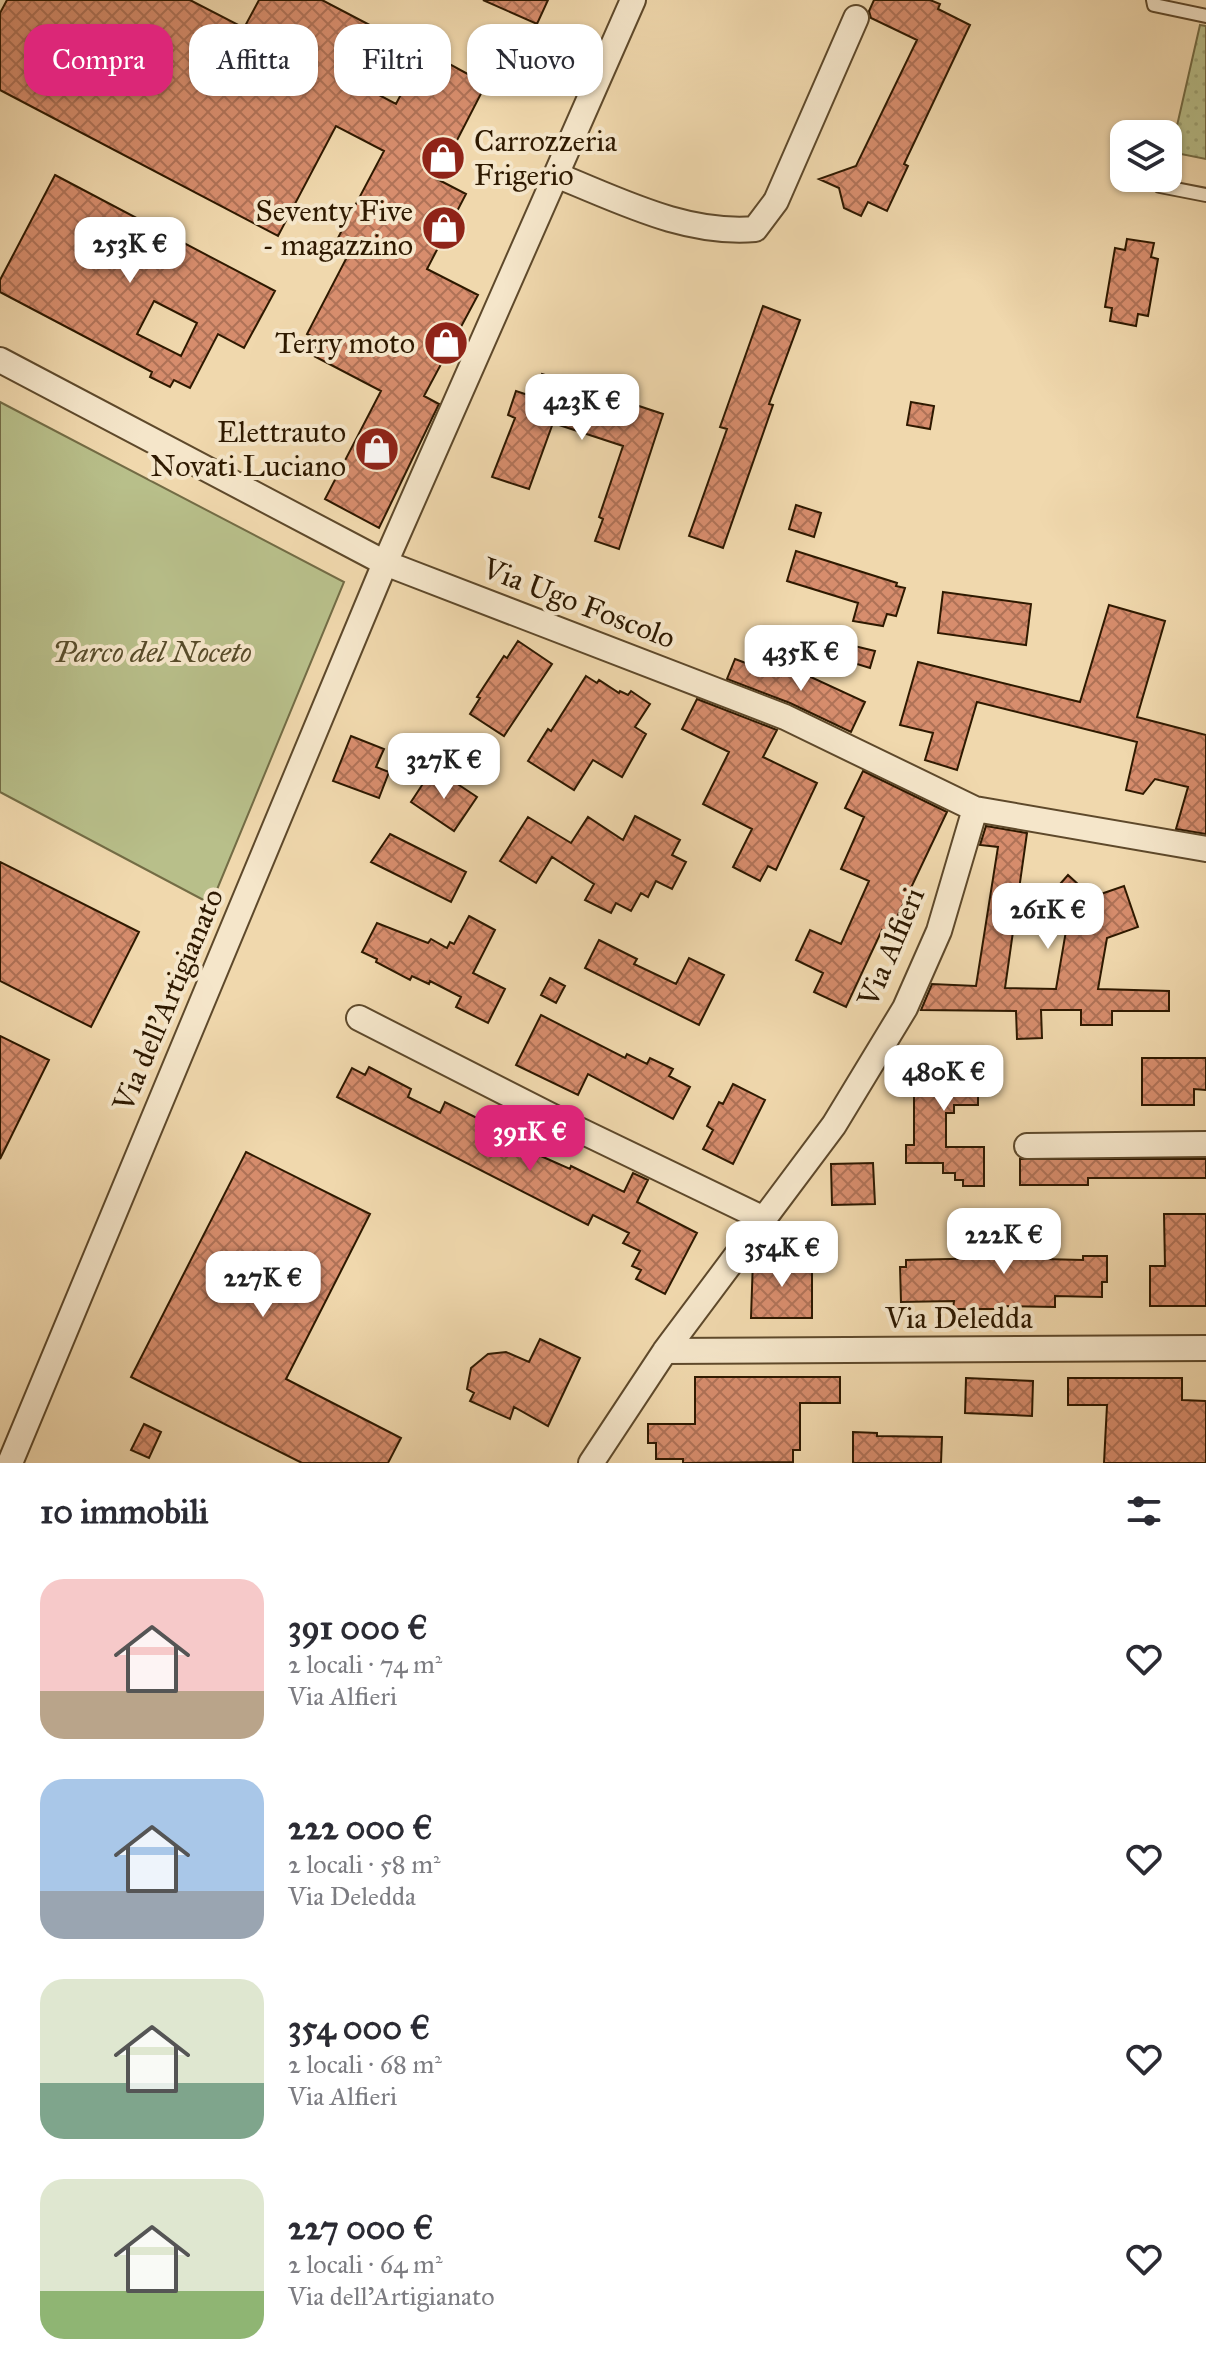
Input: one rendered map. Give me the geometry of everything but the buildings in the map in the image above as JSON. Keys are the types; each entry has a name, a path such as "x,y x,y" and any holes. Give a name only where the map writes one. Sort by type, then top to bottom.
{"street":[{"name":"Via dell'Artigianato","path":"10,1463 385,563 633,0"},
{"path":"556,175 685,224 728,231 755,229 776,201 856,18"},
{"name":"Via Ugo Foscolo","path":"0,360 385,563 777,714 975,809 1206,849"},
{"name":"Via Alfieri","path":"591,1463 665,1351 834,1125 905,1008 939,931 975,809"},
{"path":"359,1018 571,1126 764,1219"},
{"path":"1027,1146 1206,1144"},
{"name":"Via Deledda","path":"665,1351 1206,1348"}],"lane":[{"path":"1153,0 1154,5 1206,16"},
{"path":"1182,190 1206,195"}],"green space":[{"path":"1200,25 1206,26 1206,159 1182,154 1182,120 1178,120"},
{"name":"Parco del Noceto","path":"0,402 344,582 211,904 0,792"}],"place":[{"name":"Carrozzeria Frigerio","path":"443,158"},
{"name":"Seventy Five - magazzino","path":"444,228"},
{"name":"Terry moto","path":"446,343"},
{"name":"Elettrauto Novati Luciano","path":"377,449"}]}
